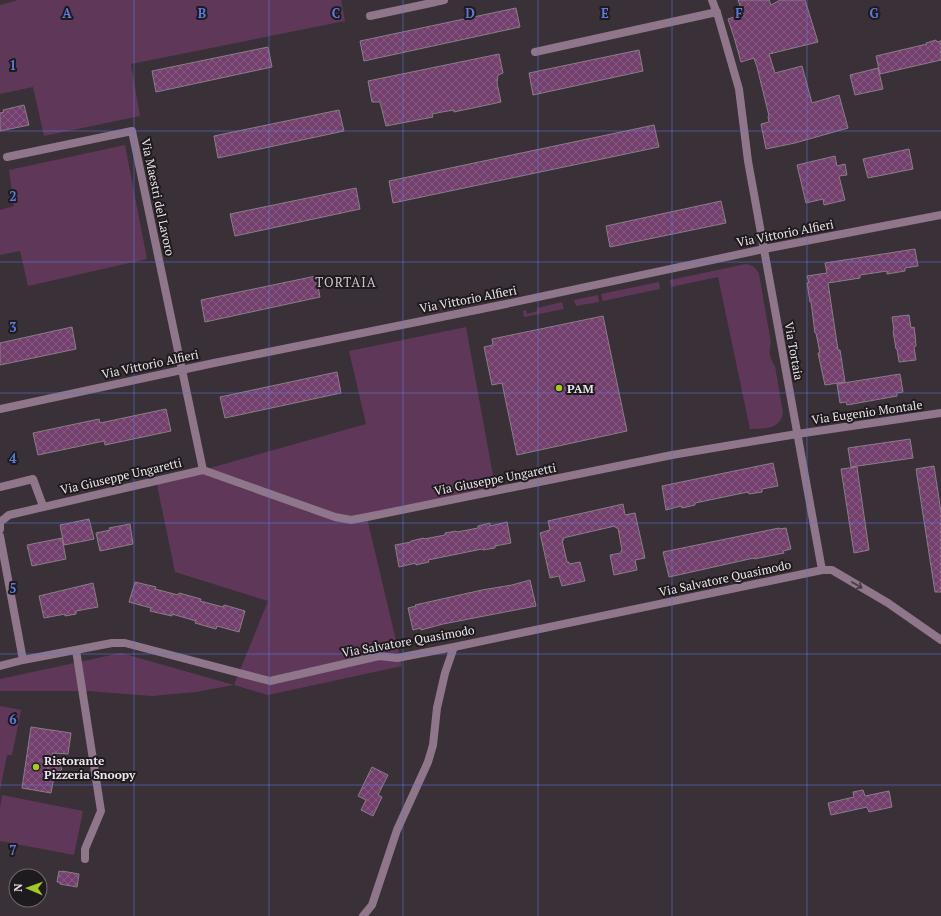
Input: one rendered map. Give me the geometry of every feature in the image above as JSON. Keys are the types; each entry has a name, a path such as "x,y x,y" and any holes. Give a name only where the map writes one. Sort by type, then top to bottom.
{"street":[{"path":"370,16 430,1 444,0"},
{"name":"Via Tortaia","path":"712,0 717,12 739,89 748,161 822,570"},
{"path":"535,52 717,12"},
{"name":"Via Maestri del Lavoro","path":"7,157 132,131 182,370"},
{"name":"Via Vittorio Alfieri","path":"0,409 764,249 941,215"},
{"path":"182,370 203,470"},
{"name":"Via Eugenio Montale","path":"797,434 941,413"},
{"name":"Via Giuseppe Ungaretti","path":"0,529 0,522 9,514 203,470 335,517 351,520 481,495 672,455 797,434"},
{"path":"0,487 33,479 43,506"},
{"path":"0,536 4,579 23,660"},
{"path":"822,570 832,570 888,603 941,640"},
{"name":"Via Salvatore Quasimodo","path":"0,666 23,660 112,643 125,643 270,681 379,656 397,658 454,647 822,570"},
{"path":"363,916 372,904 396,830 428,762 433,745 437,708 445,673 454,647"},
{"path":"76,650 101,811 85,849 85,859"}],"shaded area":[{"path":"18,0 341,0 345,21 131,64 140,116 44,136 33,87 0,94 0,5"},
{"path":"125,145 147,259 28,286 20,251 0,255 0,210 14,206 9,170"},
{"path":"746,264 754,267 759,274 771,343 770,355 775,366 783,413 779,423 766,428 750,429 718,277 671,287 670,280"},
{"path":"659,282 660,289 603,301 601,294"},
{"path":"598,295 599,302 576,306 574,300"},
{"path":"562,302 564,309 524,317 523,311 526,310 527,314 537,311 537,308"},
{"path":"466,327 496,492 367,518 402,666 268,695 234,685 268,601 175,572 156,480 203,470 366,424 349,351"},
{"path":"121,653 234,685 196,692 152,696 88,691 0,691 0,679"},
{"path":"0,706 21,710 12,755 7,755 0,790"},
{"path":"2,795 83,811 74,855 0,841 0,808"}],"building":[{"path":"738,0 769,0 771,5 780,0 805,0 818,42 769,54 775,73 802,66 812,103 839,95 848,128 795,143 766,149 761,124 769,122 769,116 757,67 754,58 741,62 728,19 743,14"},
{"path":"516,8 520,27 364,61 360,41"},
{"path":"936,40 937,42 941,41 941,60 880,74 876,56 927,44 926,43"},
{"path":"268,47 272,67 156,92 152,71"},
{"path":"639,50 643,71 533,95 529,73"},
{"path":"499,54 503,73 498,75 497,83 501,102 454,112 454,110 432,114 433,117 386,126 380,102 372,102 368,81"},
{"path":"878,68 883,89 855,95 850,75"},
{"path":"24,105 29,125 0,131 0,113 4,112 3,110"},
{"path":"339,110 344,131 218,158 214,136"},
{"path":"654,125 659,147 393,203 389,181"},
{"path":"909,149 913,169 868,178 863,159"},
{"path":"835,156 837,166 845,164 847,175 839,176 845,200 824,205 823,199 806,203 797,165"},
{"path":"356,188 360,209 235,236 230,214"},
{"path":"721,201 726,223 610,247 606,226"},
{"path":"915,249 918,266 905,268 905,271 887,274 887,271 860,275 860,278 828,283 838,350 840,350 845,382 825,385 818,353 820,353 815,333 807,276 827,273 825,263"},
{"path":"316,276 320,297 205,322 201,300"},
{"path":"909,315 911,328 914,327 916,346 914,347 916,360 899,362 892,317"},
{"path":"603,316 627,431 517,455 502,383 492,385 484,347 493,345 492,339"},
{"path":"72,327 76,349 0,365 0,343"},
{"path":"337,372 341,393 225,418 220,397"},
{"path":"900,374 903,392 897,393 897,396 847,405 846,402 840,403 837,384"},
{"path":"166,409 171,431 105,445 104,441 38,455 33,433 99,419 100,423"},
{"path":"910,439 913,458 851,467 848,448"},
{"path":"773,463 778,486 762,489 762,492 749,494 748,492 695,503 695,505 682,508 681,506 666,510 662,486"},
{"path":"934,466 941,512 941,592 935,592 916,469"},
{"path":"857,467 869,550 854,553 841,469"},
{"path":"623,504 625,515 635,513 645,558 635,560 637,570 614,575 610,555 621,553 622,550 618,528 615,526 563,538 564,540 562,540 567,562 569,562 569,564 580,562 585,581 562,586 559,576 550,578 540,533 550,530 548,521"},
{"path":"89,519 94,539 64,545 60,525"},
{"path":"507,522 511,543 495,546 495,548 482,549 428,560 429,562 416,565 416,563 399,567 395,545 445,535 445,533 478,528 478,526 490,523 490,526"},
{"path":"130,524 133,544 100,551 96,533 110,530 109,528"},
{"path":"779,528 786,528 791,549 783,551 784,553 754,558 669,577 663,552"},
{"path":"62,538 66,559 32,566 27,545"},
{"path":"530,580 536,606 443,624 421,630 421,628 413,630 408,608 416,606 415,605"},
{"path":"135,582 156,587 155,589 178,595 179,593 201,599 200,601 223,607 224,605 245,611 239,632 217,626 216,629 172,614 172,616 150,611 151,608 129,602"},
{"path":"93,583 98,607 76,611 76,614 65,616 65,614 44,618 39,596"},
{"path":"31,727 71,733 68,754 52,753 62,769 54,777 51,793 22,788"},
{"path":"372,767 388,775 378,795 382,797 373,816 361,810 366,800 358,796"},
{"path":"863,790 865,796 889,791 892,807 869,812 867,807 831,815 828,803 854,797 853,792"},
{"path":"59,871 79,874 77,887 60,884 60,882 57,882"}],"place":[{"name":"PAM","path":"559,388"},
{"name":"Ristorante Pizzeria Snoopy","path":"36,767"}],"district":[{"name":"TORTAIA","path":"346,282"}]}
